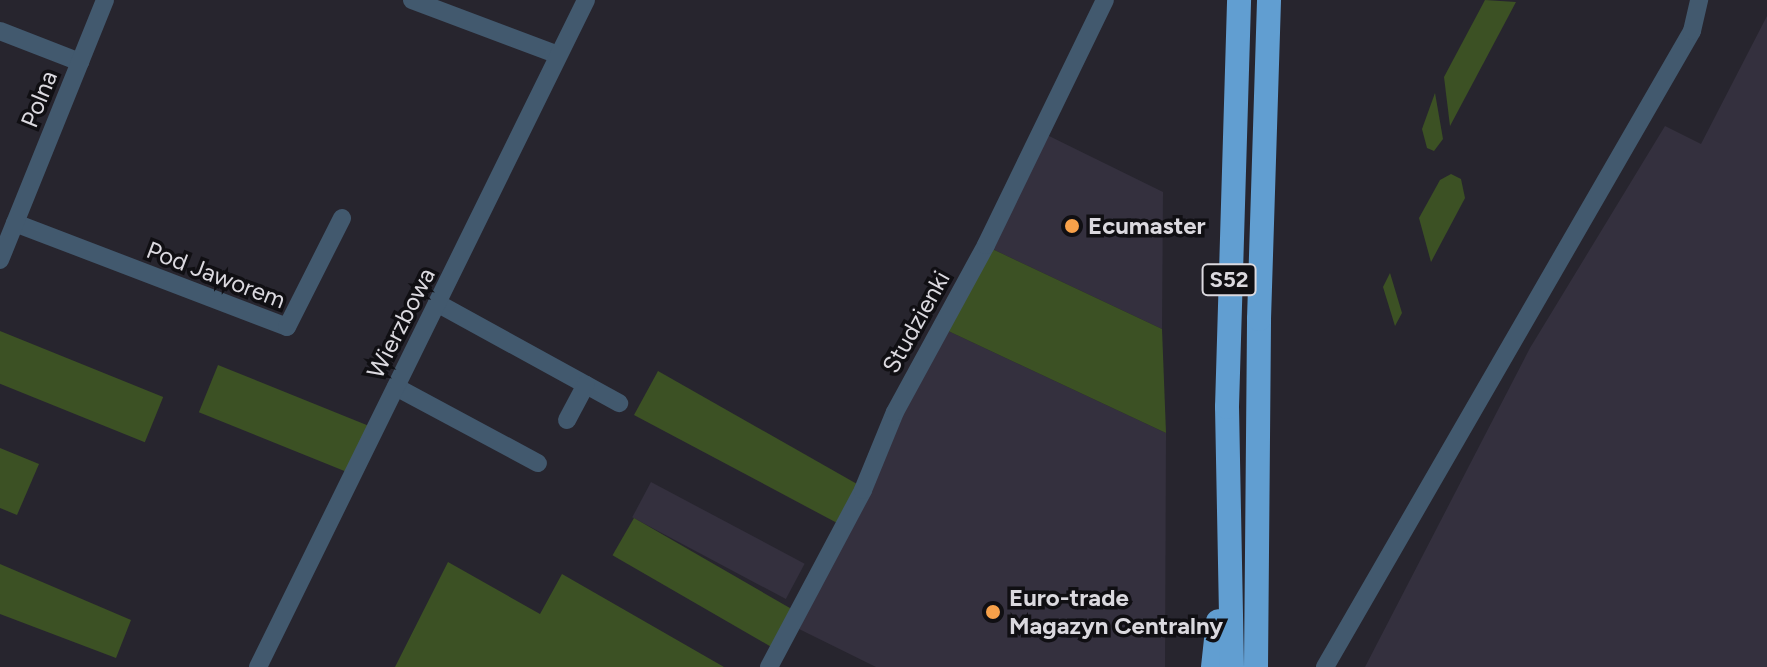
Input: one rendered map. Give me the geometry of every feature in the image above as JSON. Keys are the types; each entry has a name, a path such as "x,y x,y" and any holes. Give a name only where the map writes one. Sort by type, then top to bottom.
{"highway":[{"name":"S52","path":"1232,667 1226,560 1239,0"},
{"name":"S52","path":"1256,667 1255,567 1269,0"},
{"path":"1213,667 1226,560"},
{"path":"1255,567 1266,667"}],"street":[{"name":"Polna","path":"0,260 105,0"},
{"path":"412,0 558,55"},
{"name":"Wierzbowa","path":"258,667 586,0"},
{"name":"Studzienki","path":"769,667 863,490 895,412 986,245 1105,0"},
{"path":"1325,667 1692,31 1699,0"},
{"path":"0,31 80,62"},
{"name":"Pod Jaworem","path":"15,223 287,327 342,218"},
{"path":"437,303 619,403"},
{"path":"567,420 586,385"},
{"path":"396,387 538,463"}],"shaded area":[{"path":"1767,16 1767,667 1365,667 1530,348 1665,126 1701,144"},
{"path":"1045,134 1163,192 1162,329 988,247"},
{"path":"944,329 1166,433 1165,667 876,667 799,629"},
{"path":"651,482 805,564 786,599 632,517"}],"green space":[{"path":"1485,0 1516,2 1450,126 1444,77"},
{"path":"1435,93 1443,139 1434,151 1427,148 1422,129"},
{"path":"1451,174 1461,179 1465,198 1431,262 1419,218 1440,180"},
{"path":"988,247 1162,329 1166,433 944,329"},
{"path":"1390,273 1402,313 1395,326 1383,287"},
{"path":"0,331 163,397 145,442 0,384"},
{"path":"218,365 369,426 350,473 199,412"},
{"path":"658,371 857,484 839,524 634,415"},
{"path":"0,448 39,464 17,515 0,508"},
{"path":"634,518 792,610 771,647 612,555"},
{"path":"448,562 540,614 562,574 724,667 395,667"},
{"path":"0,564 131,620 116,658 0,614"}],"place":[{"name":"Ecumaster","path":"1072,226"},
{"name":"Euro-trade Magazyn Centralny","path":"993,612"}]}
